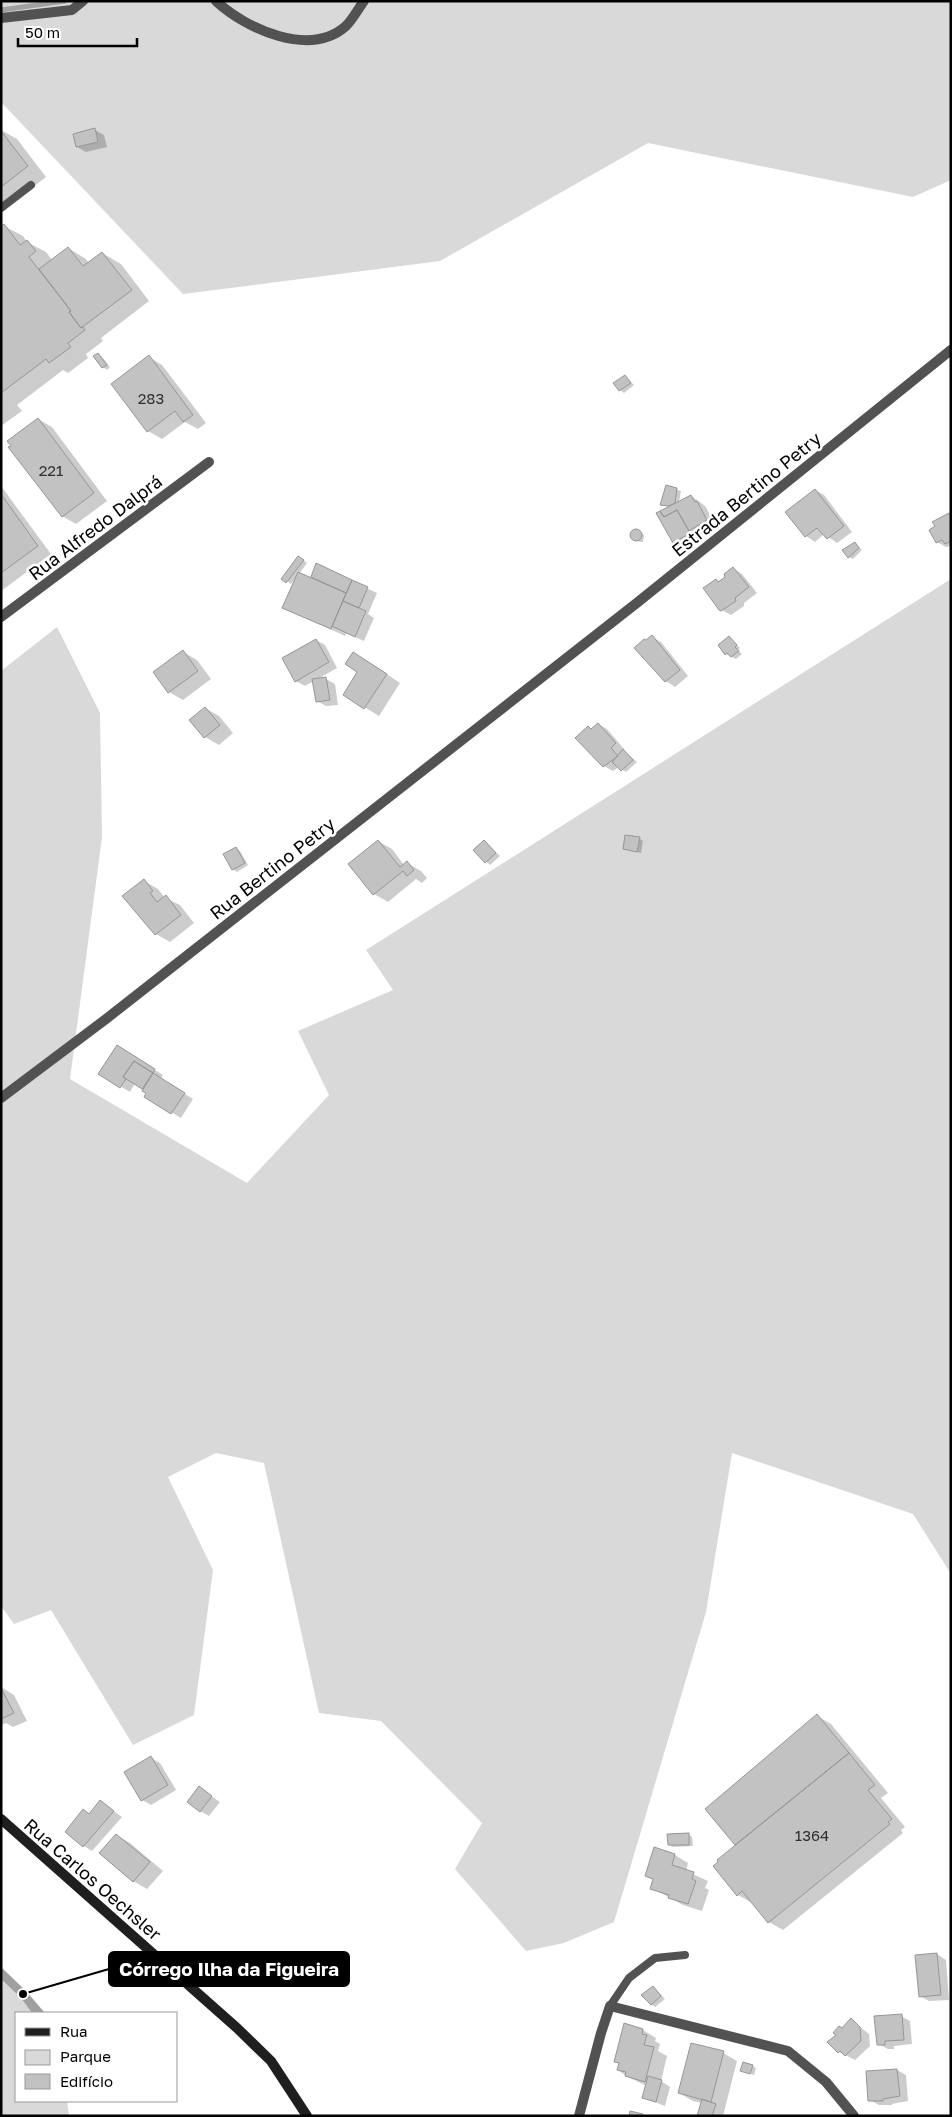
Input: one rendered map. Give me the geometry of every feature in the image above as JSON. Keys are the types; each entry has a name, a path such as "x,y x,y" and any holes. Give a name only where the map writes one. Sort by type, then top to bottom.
{"main road":[{"name":"Rua Carlos Oechsler","path":"1,1819 237,2028 271,2061 307,2116"}],"street":[{"path":"1,18 72,10 83,1"},
{"path":"216,1 231,16 266,32 300,40 321,39 345,26 364,1"},
{"name":"Estrada Bertino Petry","path":"561,662 951,350"},
{"name":"Rua Alfredo Dalprá","path":"1,617 209,462"},
{"name":"Rua Bertino Petry","path":"1,1098 114,1013 561,662"},
{"path":"579,2116 610,2006 788,2052 826,2082 854,2116"}],"lane":[{"path":"1,208 31,185"},
{"path":"610,2006 629,1978 655,1958 685,1956"}],"green space":[{"path":"1,1 951,1 951,180 913,197 648,143 440,261 183,294 1,102"},
{"path":"951,579 951,1574 913,1514 732,1453 706,1612 614,1922 564,1943 526,1951 455,1869 482,1823 381,1721 319,1713 264,1463 216,1453 168,1477 213,1570 194,1715 133,1745 51,1610 14,1624 1,1606 1,671 57,627 100,713 102,837 70,1079 247,1183 329,1095 298,1031 393,990 366,950"},
{"path":"1,1979 21,1998 31,2012 15,2012 15,2102 67,2102 69,2116 1,2116"}],"shaded area":[{"path":"1,1967 44,2012 31,2012 21,1998 1,1979"}],"building":[{"path":"95,128 98,142 76,147 73,134"},
{"path":"1,131 28,166 1,187"},
{"path":"4,224 20,245 27,240 36,251 29,257 71,311 69,312 81,328 83,327 85,330 68,343 71,347 49,363 46,359 1,393 1,226"},
{"path":"68,247 83,266 102,252 132,290 81,328 69,312 71,311 39,269"},
{"path":"98,353 107,365 102,368 93,356"},
{"path":"149,355 193,415 183,422 175,411 147,432 111,384"},
{"path":"625,375 631,383 619,391 613,383"},
{"path":"38,418 94,493 62,517 8,447 11,446 7,441"},
{"path":"666,485 677,488 675,503 669,506 660,505"},
{"path":"815,489 844,526 827,539 817,528 805,537 785,512"},
{"path":"1,494 38,546 1,573"},
{"path":"691,495 695,502 697,501 707,520 689,531 677,510 664,517 660,511"},
{"path":"677,510 689,531 687,535 673,543 656,513 660,511 664,517"},
{"path":"949,513 951,516 951,541 945,544 942,540 936,543 929,530 935,526 932,522"},
{"path":"636,529 642,535 636,541 630,535"},
{"path":"855,542 859,548 848,558 842,550"},
{"path":"298,556 304,560 286,583 281,579"},
{"path":"316,563 352,580 346,593 311,577"},
{"path":"733,567 749,587 735,598 736,601 721,611 703,588 716,579 718,582"},
{"path":"298,572 346,593 331,629 282,608"},
{"path":"352,580 368,587 359,608 343,601"},
{"path":"343,601 366,611 355,637 332,626"},
{"path":"652,635 680,670 665,682 634,648"},
{"path":"729,636 737,645 735,647 739,651 731,657 727,653 725,655 718,645"},
{"path":"316,639 329,662 295,682 282,658"},
{"path":"183,650 198,671 168,693 153,672"},
{"path":"353,652 387,674 364,709 343,695 357,672 345,664"},
{"path":"326,677 330,700 316,702 312,679"},
{"path":"205,707 220,725 204,738 189,720"},
{"path":"598,723 616,743 611,748 618,756 603,767 575,738 588,726 591,729"},
{"path":"623,749 633,760 621,771 612,762"},
{"path":"625,835 640,837 637,852 623,849"},
{"path":"378,840 400,867 407,861 414,870 407,876 403,871 373,895 348,864"},
{"path":"484,840 496,853 485,863 473,850"},
{"path":"236,847 245,863 232,870 223,854"},
{"path":"144,879 153,891 150,893 157,902 166,895 181,915 155,935 122,896"},
{"path":"117,1045 155,1069 153,1073 134,1061 123,1077 126,1079 120,1088 98,1074"},
{"path":"134,1061 153,1073 142,1089 123,1077"},
{"path":"153,1073 185,1093 171,1114 144,1097 146,1093 142,1091"},
{"path":"1,1688 14,1713 1,1719"},
{"path":"817,1714 849,1753 735,1845 705,1809"},
{"path":"849,1753 875,1785 868,1790 892,1819 888,1822 890,1824 768,1923 742,1891 737,1896 713,1866 718,1862 717,1860"},
{"path":"151,1756 168,1785 141,1801 124,1772"},
{"path":"199,1786 212,1796 200,1812 187,1802"},
{"path":"100,1800 114,1811 83,1847 65,1832 83,1809 89,1814"},
{"path":"689,1833 689,1845 668,1845 667,1834"},
{"path":"116,1834 150,1862 133,1882 99,1853"},
{"path":"654,1847 675,1854 672,1865 694,1872 692,1879 696,1881 688,1904 668,1898 669,1895 650,1889 653,1879 645,1876"},
{"path":"937,1953 941,1995 919,1997 915,1955"},
{"path":"653,1986 661,1996 651,2005 641,1995"},
{"path":"902,2014 904,2040 885,2041 885,2045 877,2045 874,2016"},
{"path":"851,2018 860,2027 861,2041 845,2056 840,2051 838,2053 827,2042 836,2035 833,2033 839,2026 842,2028"},
{"path":"624,2023 643,2029 642,2034 647,2035 644,2045 654,2047 645,2082 625,2076 626,2072 617,2070 619,2063 614,2062"},
{"path":"691,2043 724,2051 711,2102 678,2093"},
{"path":"743,2062 753,2065 750,2074 740,2071"},
{"path":"897,2069 900,2096 883,2099 883,2101 868,2101 866,2071"},
{"path":"648,2076 662,2080 656,2102 642,2098"},
{"path":"702,2099 716,2104 712,2116 697,2116"},
{"path":"630,2111 643,2114 643,2116 629,2116"}],"waterway":[{"path":"1,10 65,1"}],"place":[{"name":"Córrego Ilha da Figueira","path":"23,1994"}]}
